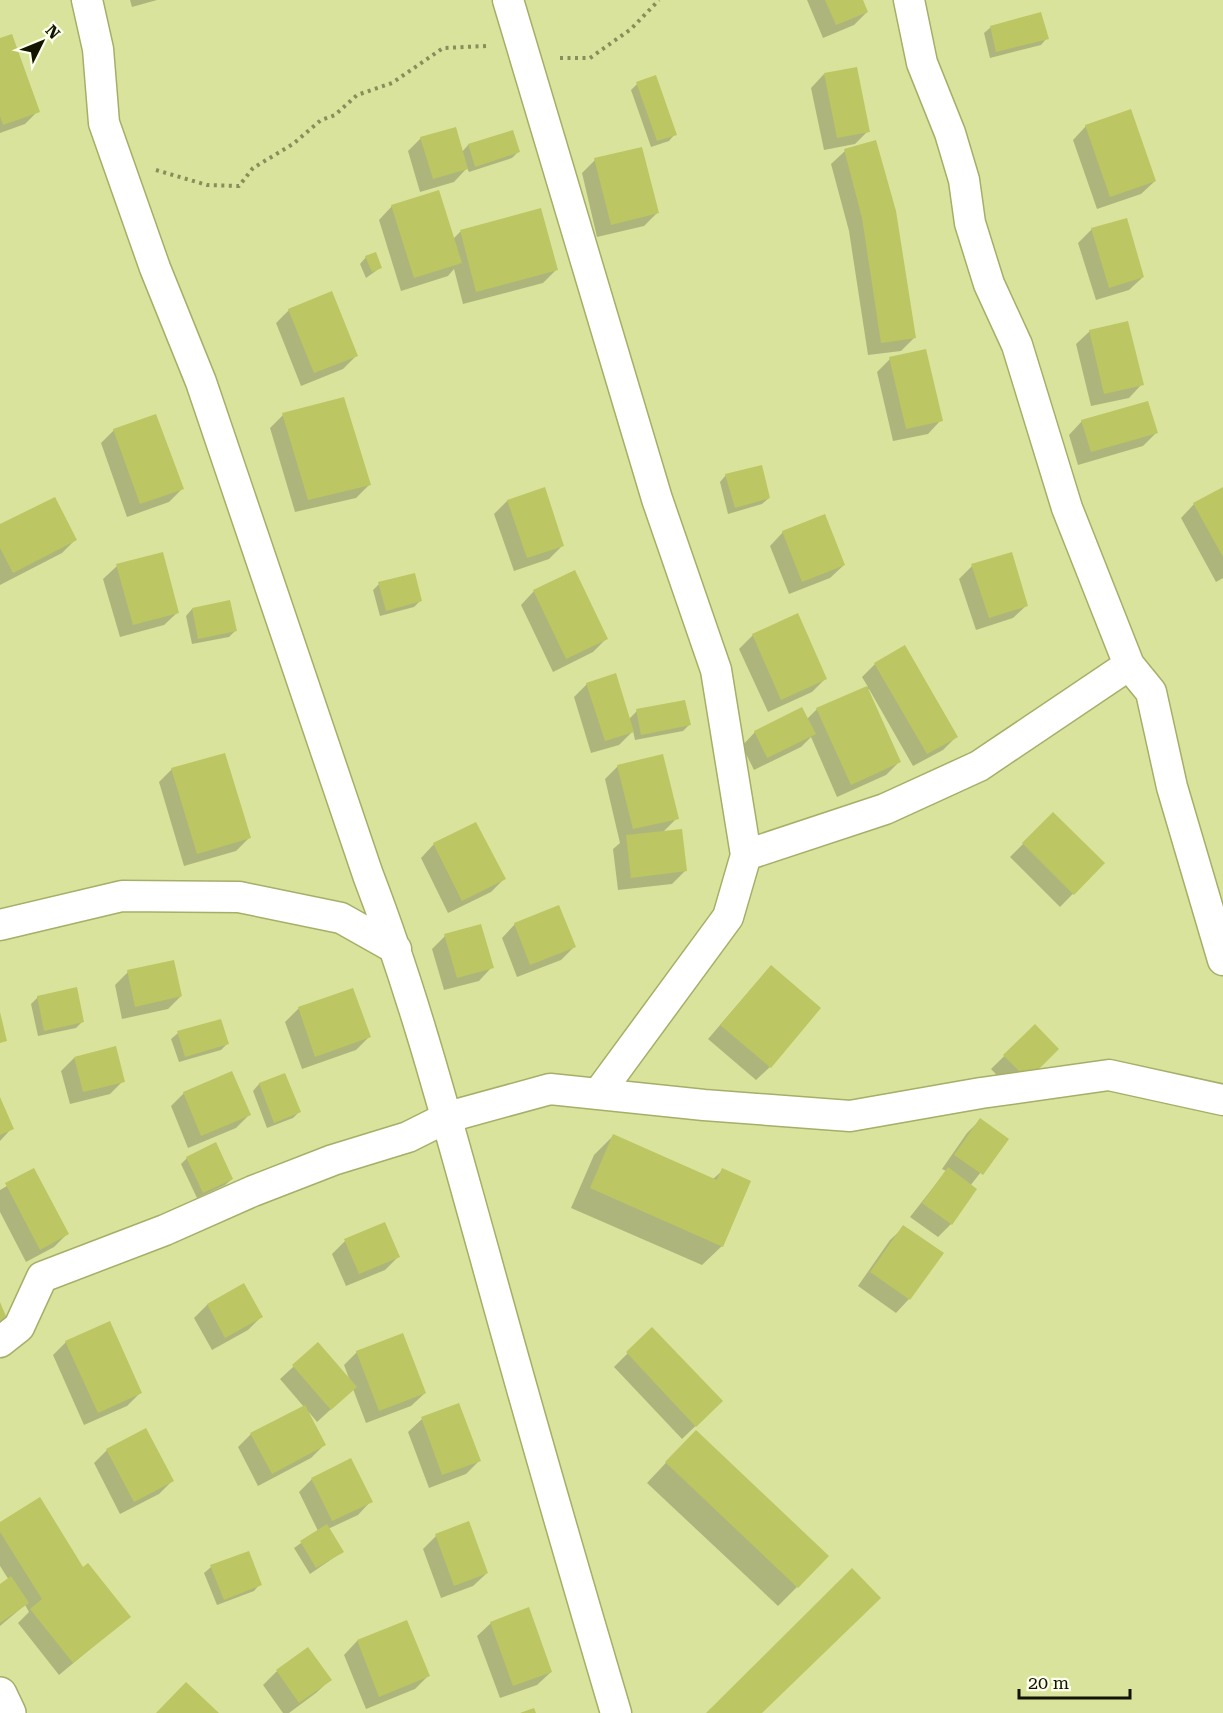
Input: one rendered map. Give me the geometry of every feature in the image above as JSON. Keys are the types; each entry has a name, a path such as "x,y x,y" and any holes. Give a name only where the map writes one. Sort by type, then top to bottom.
{"main road":[{"path":"0,1694 9,1713"}],"street":[{"path":"87,0 98,49 104,123 155,268 201,382 368,875 396,949 448,1117 554,1507 616,1713"},
{"path":"508,0 657,499 716,670 746,855 728,917 598,1094"},
{"path":"909,0 922,63 950,133 964,180 970,222 989,284 1017,345 1067,508 1129,665 1151,692 1172,787 1223,960"},
{"path":"746,855 885,809 979,766 1129,665"},
{"path":"0,925 122,896 239,897 341,918 396,949"},
{"path":"0,1342 19,1327 42,1277 165,1230 313,1168 408,1137 448,1117 550,1089 704,1105 850,1116 981,1093 1109,1075 1223,1100"}],"path":[{"path":"113,148 133,163 174,176 207,185 239,186 253,168 293,144 321,120 335,115 357,95 392,82 443,48 489,47 526,61 590,58 631,29 659,0"}],"building":[{"path":"825,0 863,0 868,12 836,25"},
{"path":"1041,12 1049,39 996,52 990,26"},
{"path":"12,34 40,112 3,125 0,116 0,38"},
{"path":"857,67 870,132 837,138 824,73"},
{"path":"656,75 677,135 657,141 636,82"},
{"path":"1131,109 1156,181 1110,197 1085,125"},
{"path":"456,127 468,169 433,179 420,137"},
{"path":"513,130 520,152 475,167 468,144"},
{"path":"876,140 896,211 916,338 881,343 862,218 844,149"},
{"path":"642,147 659,213 611,225 594,158"},
{"path":"439,190 462,263 414,278 391,205"},
{"path":"541,208 558,270 476,292 460,230"},
{"path":"1127,218 1144,277 1109,288 1091,228"},
{"path":"376,252 382,268 372,272 365,256"},
{"path":"332,291 358,356 314,373 288,309"},
{"path":"1128,321 1144,385 1104,394 1089,330"},
{"path":"926,349 943,421 906,429 889,357"},
{"path":"344,397 371,485 308,500 282,413"},
{"path":"1148,401 1158,433 1091,452 1081,420"},
{"path":"156,414 184,489 140,504 113,429"},
{"path":"762,465 770,498 735,508 725,474"},
{"path":"545,487 564,546 527,558 507,500"},
{"path":"1223,487 1223,557 1193,503"},
{"path":"55,497 77,540 13,573 0,548 0,524"},
{"path":"825,514 845,565 802,582 782,531"},
{"path":"163,552 179,613 133,625 116,564"},
{"path":"1012,552 1028,606 989,618 971,564"},
{"path":"575,570 608,639 566,659 533,590"},
{"path":"415,573 422,601 386,611 378,582"},
{"path":"230,600 237,631 198,639 192,608"},
{"path":"798,613 827,679 781,700 752,634"},
{"path":"905,645 958,737 927,754 874,663"},
{"path":"616,673 634,732 605,741 586,683"},
{"path":"867,686 901,762 851,785 816,708"},
{"path":"685,700 691,725 641,735 636,709"},
{"path":"802,707 816,734 767,758 754,731"},
{"path":"225,753 251,838 197,854 171,768"},
{"path":"663,754 679,819 633,829 617,765"},
{"path":"1053,812 1105,863 1074,895 1022,843"},
{"path":"476,822 506,879 462,901 433,843"},
{"path":"682,829 687,871 631,878 626,835"},
{"path":"559,905 576,947 530,965 514,923"},
{"path":"481,924 494,968 457,978 444,934"},
{"path":"174,960 182,996 135,1007 127,970"},
{"path":"771,965 821,1008 771,1068 720,1025"},
{"path":"77,987 84,1022 44,1031 37,996"},
{"path":"353,988 371,1037 315,1057 298,1007"},
{"path":"0,1012 7,1041 0,1043"},
{"path":"221,1019 229,1044 185,1057 177,1031"},
{"path":"1035,1024 1059,1049 1028,1080 1003,1055"},
{"path":"116,1046 125,1082 83,1092 74,1057"},
{"path":"232,1071 251,1115 201,1136 183,1092"},
{"path":"285,1073 301,1112 274,1123 259,1083"},
{"path":"0,1097 14,1129 0,1135"},
{"path":"980,1118 1009,1139 983,1175 954,1155"},
{"path":"613,1134 717,1180 722,1168 751,1181 723,1247 590,1188"},
{"path":"216,1142 233,1179 203,1193 186,1157"},
{"path":"948,1167 977,1189 952,1225 922,1203"},
{"path":"34,1168 69,1234 40,1250 5,1183"},
{"path":"385,1222 400,1257 359,1274 344,1239"},
{"path":"903,1225 944,1253 910,1300 870,1272"},
{"path":"244,1283 263,1317 225,1338 207,1304"},
{"path":"0,1302 8,1321 0,1324"},
{"path":"110,1321 142,1393 98,1413 65,1341"},
{"path":"652,1327 723,1401 696,1427 626,1352"},
{"path":"403,1333 426,1393 379,1411 356,1351"},
{"path":"318,1342 357,1387 331,1410 292,1365"},
{"path":"459,1403 481,1461 442,1475 421,1417"},
{"path":"305,1405 326,1445 272,1474 250,1433"},
{"path":"146,1428 174,1481 134,1502 106,1449"},
{"path":"696,1430 829,1556 798,1588 665,1462"},
{"path":"351,1458 373,1502 332,1521 311,1478"},
{"path":"40,1497 83,1567 88,1563 131,1617 73,1663 30,1609 42,1599 0,1532 0,1522"},
{"path":"469,1521 488,1573 454,1586 435,1534"},
{"path":"327,1524 344,1552 316,1568 300,1541"},
{"path":"249,1551 262,1585 224,1600 210,1565"},
{"path":"852,1568 881,1598 762,1713 706,1713"},
{"path":"11,1576 29,1603 0,1623 0,1584"},
{"path":"529,1607 552,1672 513,1686 490,1622"},
{"path":"407,1620 430,1676 379,1697 357,1640"},
{"path":"308,1647 332,1680 299,1703 276,1670"},
{"path":"186,1682 219,1713 156,1713"},
{"path":"534,1708 536,1713 520,1713"}]}
